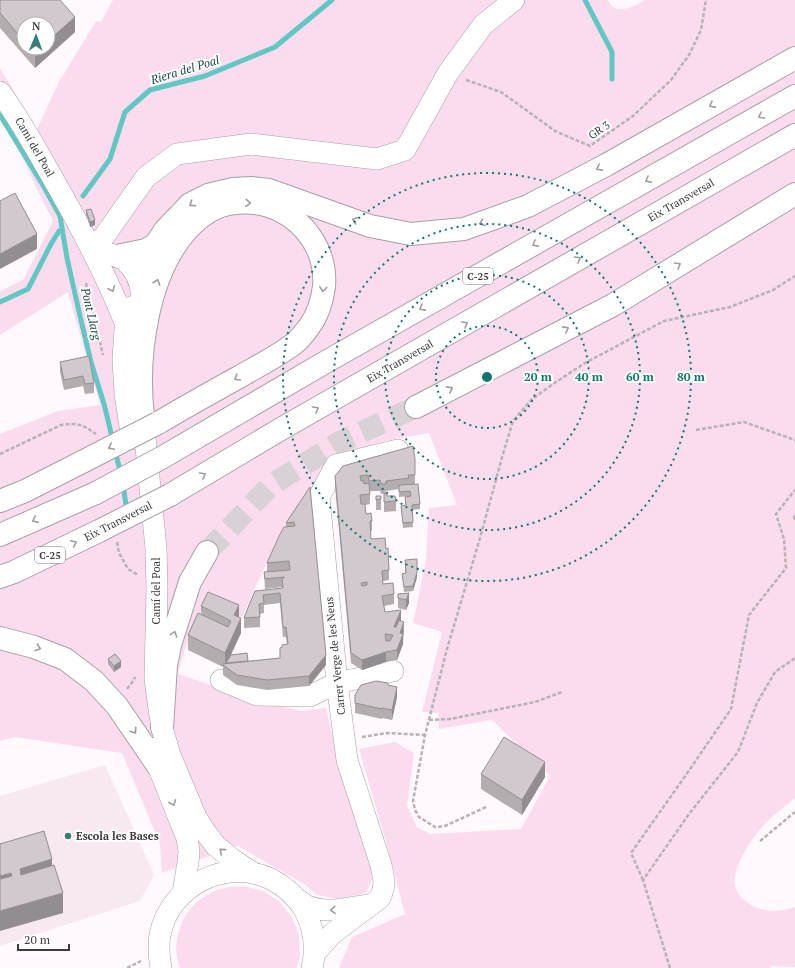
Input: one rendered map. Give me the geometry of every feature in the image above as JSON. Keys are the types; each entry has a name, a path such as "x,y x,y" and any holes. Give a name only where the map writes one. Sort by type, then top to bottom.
{"highway":[{"path":"139,280 144,267 165,230 190,204 208,195 232,189 252,188 269,190 370,226 411,234 464,230 528,206 606,165 795,58"},
{"name":"C-25","path":"0,535 96,493 163,457 331,359 795,96"},
{"name":"Eix Transversal","path":"0,577 14,572 170,495 281,429 795,135"},
{"path":"416,407 612,305 795,194"},
{"path":"0,501 25,491 84,461 150,420 271,358 296,342 310,326 318,312 323,294 325,276 322,258 315,242 295,219 268,205 248,202 228,204 199,218 185,231 176,243 157,282 147,317 144,336 140,384 150,420"},
{"path":"117,256 146,250 156,244"},
{"path":"162,728 166,665 170,645 190,582 207,552"},
{"path":"0,638 34,647 65,659 94,681 118,706 158,766"}],"street":[{"path":"117,256 93,251 146,177 177,154 251,144 377,159 405,150 448,74 483,25 514,0"},
{"name":"Camí del Poal","path":"0,92 14,111 72,212 113,292 126,325"},
{"name":"Camí del Poal","path":"117,256 124,259 139,280 142,296 135,330 132,377 134,398 150,420 157,588 155,679 162,728 170,755 196,817 206,833 216,846 253,873"},
{"name":"Camí del Poal","path":"139,280 126,325 123,359 125,394 146,540 149,580 148,693 158,766 188,844 188,862 183,893"},
{"name":"Carrer Verge de les Neus","path":"314,960 332,934 380,898 385,882 381,865 347,760 337,683 319,497 336,466 398,450"},
{"path":"221,680 257,695 310,696 337,683 393,671"},
{"path":"147,968 160,959 160,934 172,905 183,893 196,883 211,876 228,872 253,873 268,878 286,889 296,899 302,906 309,920 314,936 314,960"},
{"path":"296,899 308,906 321,910 334,910 372,905"}],"path":[{"name":"GR 3","path":"448,74 501,92 555,131 590,146 633,116 671,80 690,55 701,30 706,0"},
{"path":"486,807 445,826 434,827 419,817 412,801 425,736 447,649 513,421 531,400 552,384 585,363 664,321 730,307 773,290 795,276"},
{"path":"696,430 744,422 795,440"},
{"path":"670,968 643,880 631,853 731,709 749,615 786,568 784,539 776,514 795,490"},
{"path":"795,516 795,521"},
{"path":"643,880 688,814 738,752 757,703 775,672 795,658"},
{"path":"429,720 450,719 535,702 562,692"},
{"path":"344,739 388,733 425,736"},
{"path":"760,841 795,812"}],"shaded area":[{"path":"113,0 608,0 615,8 625,9 645,0 795,0 795,798 767,822 747,847 738,865 735,882 739,895 748,903 759,909 777,911 795,907 795,967 339,968 352,937 405,914 359,749 395,742 414,753 407,806 417,827 430,834 521,829 550,776 492,720 439,729 438,713 422,712 442,632 413,623 426,560 429,508 457,505 429,433 385,441 337,456 280,533 242,617 207,599 185,649 178,674 253,699 301,711 326,708 373,877 366,893 339,899 317,895 304,884 238,846 162,873 160,844 122,753 15,737 0,741 0,434 58,411 100,405 68,292 0,335 0,291 23,280 53,221 15,142 0,117 0,68 37,129 59,82 96,21 101,22"},
{"name":"Escola les Bases","path":"105,765 154,875 140,901 0,946 0,796"},
{"path":"244,886 263,891 279,901 292,917 299,936 300,958 296,968 180,968 176,948 177,937 180,927 191,908 207,895 220,889"}],"building":[{"path":"0,0 60,0 75,17 56,34 56,16 16,16 16,32 0,13"},
{"path":"15,193 37,234 0,254 0,201"},
{"path":"91,209 95,220 90,222 86,210"},
{"path":"89,356 94,383 85,384 83,376 64,380 60,362"},
{"path":"413,446 415,475 408,475 409,478 386,481 386,484 381,484 380,480 369,481 368,475 360,476 361,481 364,481 364,484 369,483 370,494 360,495 361,504 365,504 366,514 371,513 371,539 385,538 386,549 388,548 389,570 382,571 383,584 393,583 394,594 382,596 385,612 401,610 394,627 396,627 399,620 404,622 400,633 403,634 397,650 362,660 351,653 335,476 343,466","holes":["367,582 367,585 362,586 361,583","385,634 393,635 390,641 386,641"]},
{"path":"418,484 420,504 412,505 413,522 403,523 401,506 406,505 405,497 411,496 410,491 399,492 399,485"},
{"path":"310,487 326,655 309,676 267,680 237,675 223,664 280,658 280,648 282,645 288,644 286,627 283,627 280,593 263,595 264,603 259,604 260,617 244,618 255,591 283,588 282,578 284,577 265,579 264,572 290,570 289,561 267,563 284,527 295,526 294,522 286,523"},
{"path":"384,494 387,494 387,496 395,496 396,501 384,502"},
{"path":"376,496 381,496 381,499 376,500"},
{"path":"417,559 417,572 413,586 404,587 402,574 406,573 405,560"},
{"path":"208,592 239,605 234,615 241,618 225,653 188,635 198,613 228,627 231,621 201,606"},
{"path":"409,593 406,600 398,598 398,594"},
{"path":"247,653 248,661 226,663 231,655"},
{"path":"115,654 121,661 114,666 108,659"},
{"path":"376,681 388,683 388,685 397,687 392,710 355,703 355,695 361,685"},
{"path":"504,737 545,762 522,800 481,774"},
{"path":"44,831 52,859 20,869 21,875 54,865 63,893 0,911 0,879 12,876 11,873 0,876 0,844"}],"waterway":[{"name":"Riera del Poal","path":"83,196 110,159 125,112 150,90 205,76 275,47 332,0"},
{"path":"585,0 612,52 612,79"},
{"name":"Pont Llarg","path":"0,115 60,216 67,258 80,316 113,441"},
{"name":"Riera del Poal","path":"0,302 28,289 59,231"},
{"name":"Pont Llarg","path":"115,451 121,474"},
{"name":"Pont Llarg","path":"123,484 127,512"}],"tunnel":[{"path":"207,552 271,485 340,442 416,407"}],"place":[{"name":"Escola les Bases","path":"68,836"}]}
